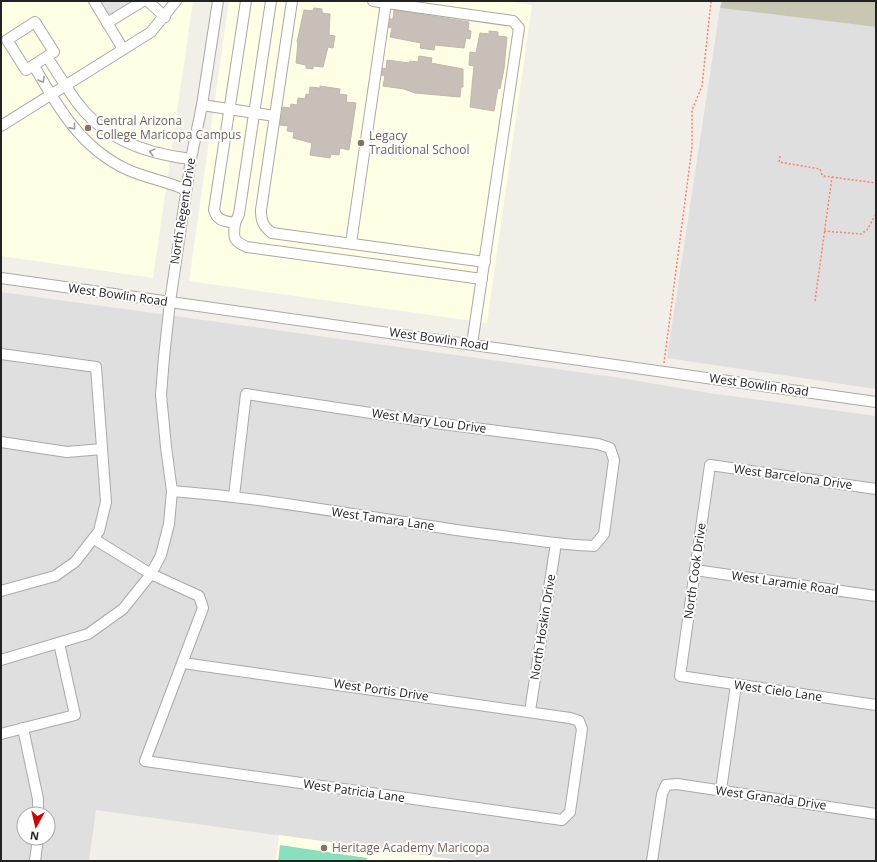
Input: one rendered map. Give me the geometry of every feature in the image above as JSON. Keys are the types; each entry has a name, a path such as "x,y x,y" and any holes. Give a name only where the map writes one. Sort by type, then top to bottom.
{"street":[{"path":"94,1 123,49"},
{"path":"107,23 143,1"},
{"path":"148,1 165,17"},
{"path":"1,126 151,32 165,17 176,1"},
{"name":"North Regent Drive","path":"1,660 88,634 123,609 151,574 161,555 169,524 172,492 166,446 162,395 170,302 186,190 202,105 218,1"},
{"path":"235,223 222,221 216,217 214,210 246,1"},
{"path":"271,1 239,214 235,223 234,235 238,243 247,247 482,279"},
{"path":"292,1 261,210 261,220 264,228 272,233 485,262"},
{"path":"373,1 513,21 519,28 472,344"},
{"path":"351,243 386,3"},
{"path":"35,22 54,52 34,66 26,70 7,40 35,22"},
{"path":"47,57 85,112 114,136 154,153 191,159"},
{"path":"34,66 51,95 77,132 112,162 137,174 172,183 186,190"},
{"path":"202,105 275,116"},
{"name":"West Bowlin Road","path":"1,278 876,402"},
{"path":"1,354 96,367 106,502 99,531 75,562 55,576 1,591"},
{"name":"West Mary Lou Drive","path":"234,496 246,394 443,424 598,444 610,448 614,460 604,534 594,546"},
{"path":"1,442 67,452 102,449"},
{"name":"West Barcelona Drive","path":"710,465 876,489"},
{"name":"North Cook Drive","path":"680,676 710,465"},
{"name":"West Tamara Lane","path":"172,492 234,496 395,522 556,543 594,546"},
{"path":"94,539 151,574 199,596 204,608 183,663"},
{"name":"North Hoskin Drive","path":"530,711 556,543"},
{"name":"West Laramie Road","path":"695,570 876,596"},
{"path":"1,734 75,715 59,643"},
{"name":"West Portis Drive","path":"183,663 530,711 579,721 582,729 570,812 562,820"},
{"name":"West Patricia Lane","path":"183,663 146,761 562,820"},
{"name":"West Cielo Lane","path":"680,676 876,705"},
{"path":"721,790 736,685"},
{"path":"23,728 38,799 38,806"},
{"name":"West Granada Drive","path":"652,861 662,794 666,785 677,784 721,790 876,814"},
{"path":"35,861 37,846"}],"path":[{"path":"663,372 692,147 692,110 702,86 711,1"},
{"path":"780,156 779,162 820,169 822,176 876,183"},
{"path":"815,301 832,177"},
{"path":"824,231 861,234 867,230 876,214"}],"shaded area":[{"name":"Central Arizona College Maricopa Campus","path":"1,1 193,1 153,278 1,256"},
{"path":"88,1 150,1 106,29"},
{"name":"Legacy Traditional School","path":"229,1 504,1 532,5 487,323 189,281"},
{"path":"722,1 876,1 876,27 720,8"},
{"path":"720,8 876,27 876,389 667,358"},
{"path":"1,292 621,378 709,393 876,416 876,861 464,861 96,810 89,861 1,861"},
{"name":"Heritage Academy Maricopa","path":"279,835 464,861 276,861"}],"green space":[{"path":"280,845 367,858 366,861 278,861"}],"building":[{"path":"314,8 322,9 322,13 330,14 329,35 335,36 333,48 328,47 323,67 313,66 313,69 306,68 306,65 296,63 297,42 304,10 313,11"},
{"path":"394,10 469,22 468,30 471,31 470,39 466,38 464,48 435,45 434,50 420,48 421,43 390,37 392,28 388,27 389,19 393,19"},
{"path":"489,31 498,32 498,36 507,37 504,69 500,89 498,88 494,111 470,107 474,66 469,65 470,52 476,53 480,33 489,34"},
{"path":"419,56 432,58 431,63 463,69 463,87 461,87 460,97 415,93 404,89 383,86 385,76 381,75 382,68 386,69 387,60 409,63 410,61 418,62"},
{"path":"320,86 340,89 339,94 347,95 346,102 356,103 349,150 340,148 339,155 331,154 330,158 310,155 312,143 293,138 294,132 287,131 288,126 280,125 283,107 290,108 291,104 297,105 298,98 305,99 306,94 309,95 310,87 320,88"}],"place":[{"name":"Central Arizona College Maricopa Campus","path":"88,128"},
{"name":"Legacy Traditional School","path":"361,143"},
{"name":"Heritage Academy Maricopa","path":"324,848"}]}
